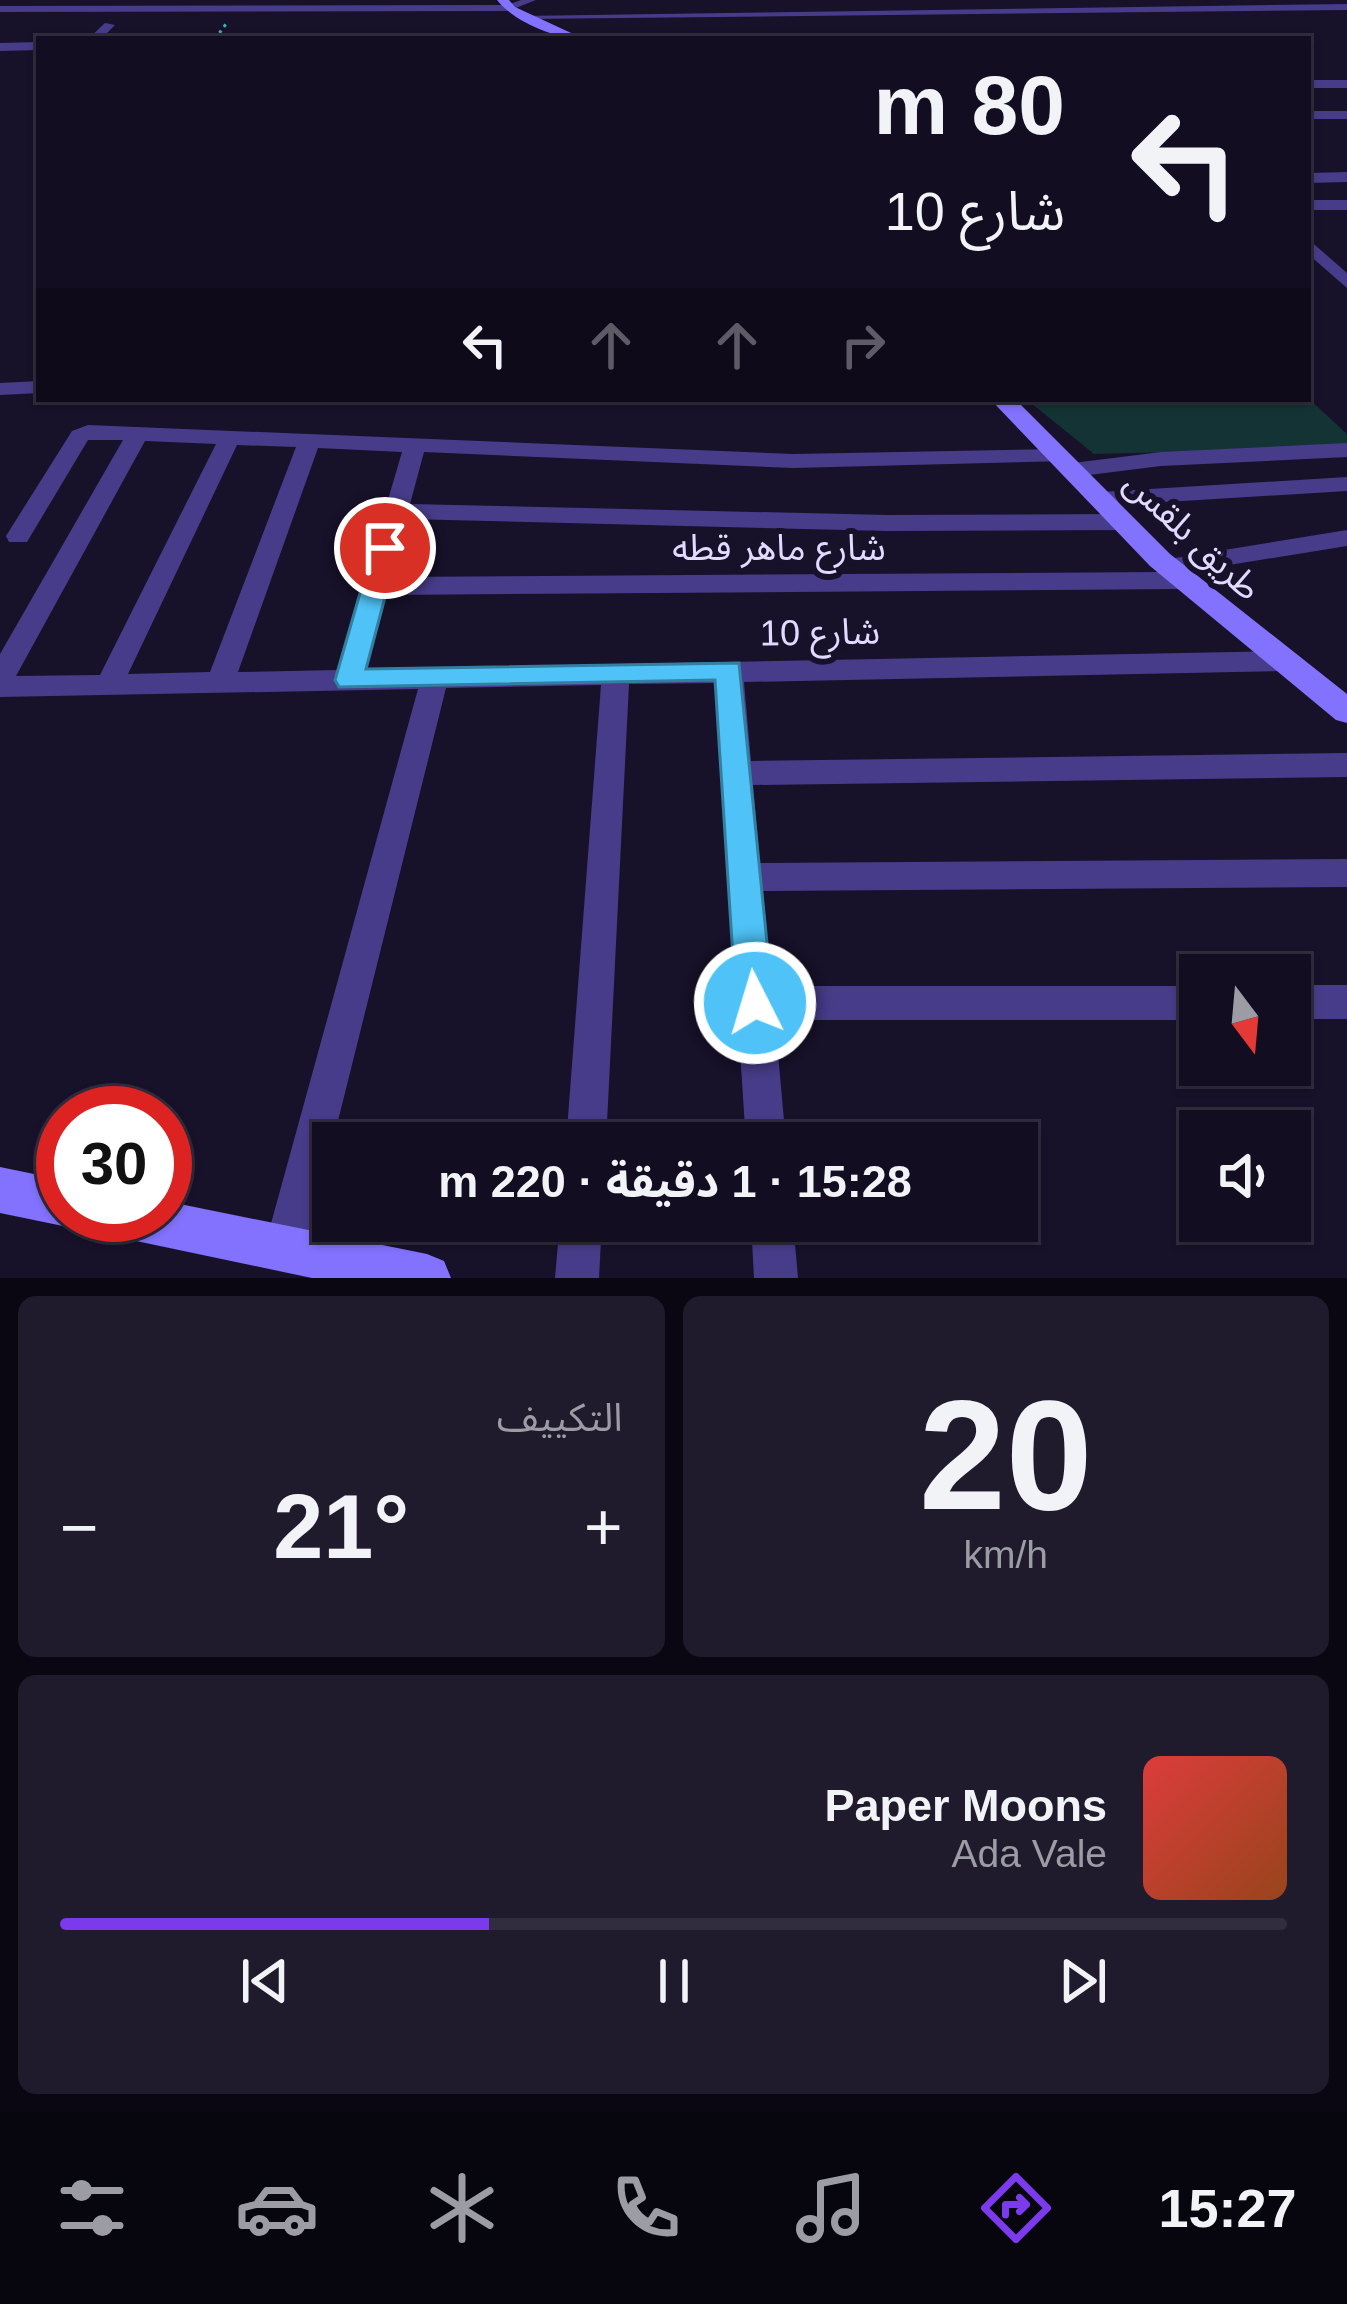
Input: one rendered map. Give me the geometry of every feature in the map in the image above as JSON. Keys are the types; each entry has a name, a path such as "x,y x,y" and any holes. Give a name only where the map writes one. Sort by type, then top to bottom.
{"main road":[{"path":"505,4 570,36"},
{"name":"طريق بلقس","path":"1004,402 1176,574 1347,711"},
{"path":"0,1190 36,1197"},
{"path":"192,1230 428,1278"}],"street":[{"path":"0,8 505,4 531,0"},
{"path":"525,16 1103,4 1347,7"},
{"path":"97,36 109,25"},
{"path":"0,47 36,46"},
{"path":"1311,84 1347,84"},
{"path":"1311,115 1347,115"},
{"path":"1311,178 1347,177"},
{"path":"1311,206 1347,206"},
{"path":"1311,247 1347,283"},
{"path":"2,382 36,388"},
{"path":"18,536 83,434 793,461 1066,463 1347,450"},
{"path":"0,683 136,436"},
{"path":"110,685 229,439"},
{"path":"220,682 309,442"},
{"path":"349,680 415,446"},
{"path":"1101,499 1347,484"},
{"path":"395,511 887,523 1123,522"},
{"name":"شارع ماهر قطه","path":"375,586 1176,574 1347,538"},
{"name":"شارع 10","path":"0,683 110,685 1281,661"},
{"path":"729,670 764,1122"},
{"path":"587,1122 616,673"},
{"path":"285,1249 435,677"},
{"path":"736,772 1347,764"},
{"path":"744,877 1347,873"},
{"path":"1311,1003 1347,1002"},
{"path":"755,1003 1179,1003"},
{"path":"577,1278 580,1242"},
{"path":"773,1242 776,1278"}],"green space":[{"path":"1311,401 1347,434 1347,448 1094,454 1030,402"}],"route":[{"path":"385,548 349,680 729,670 755,1003"}]}
